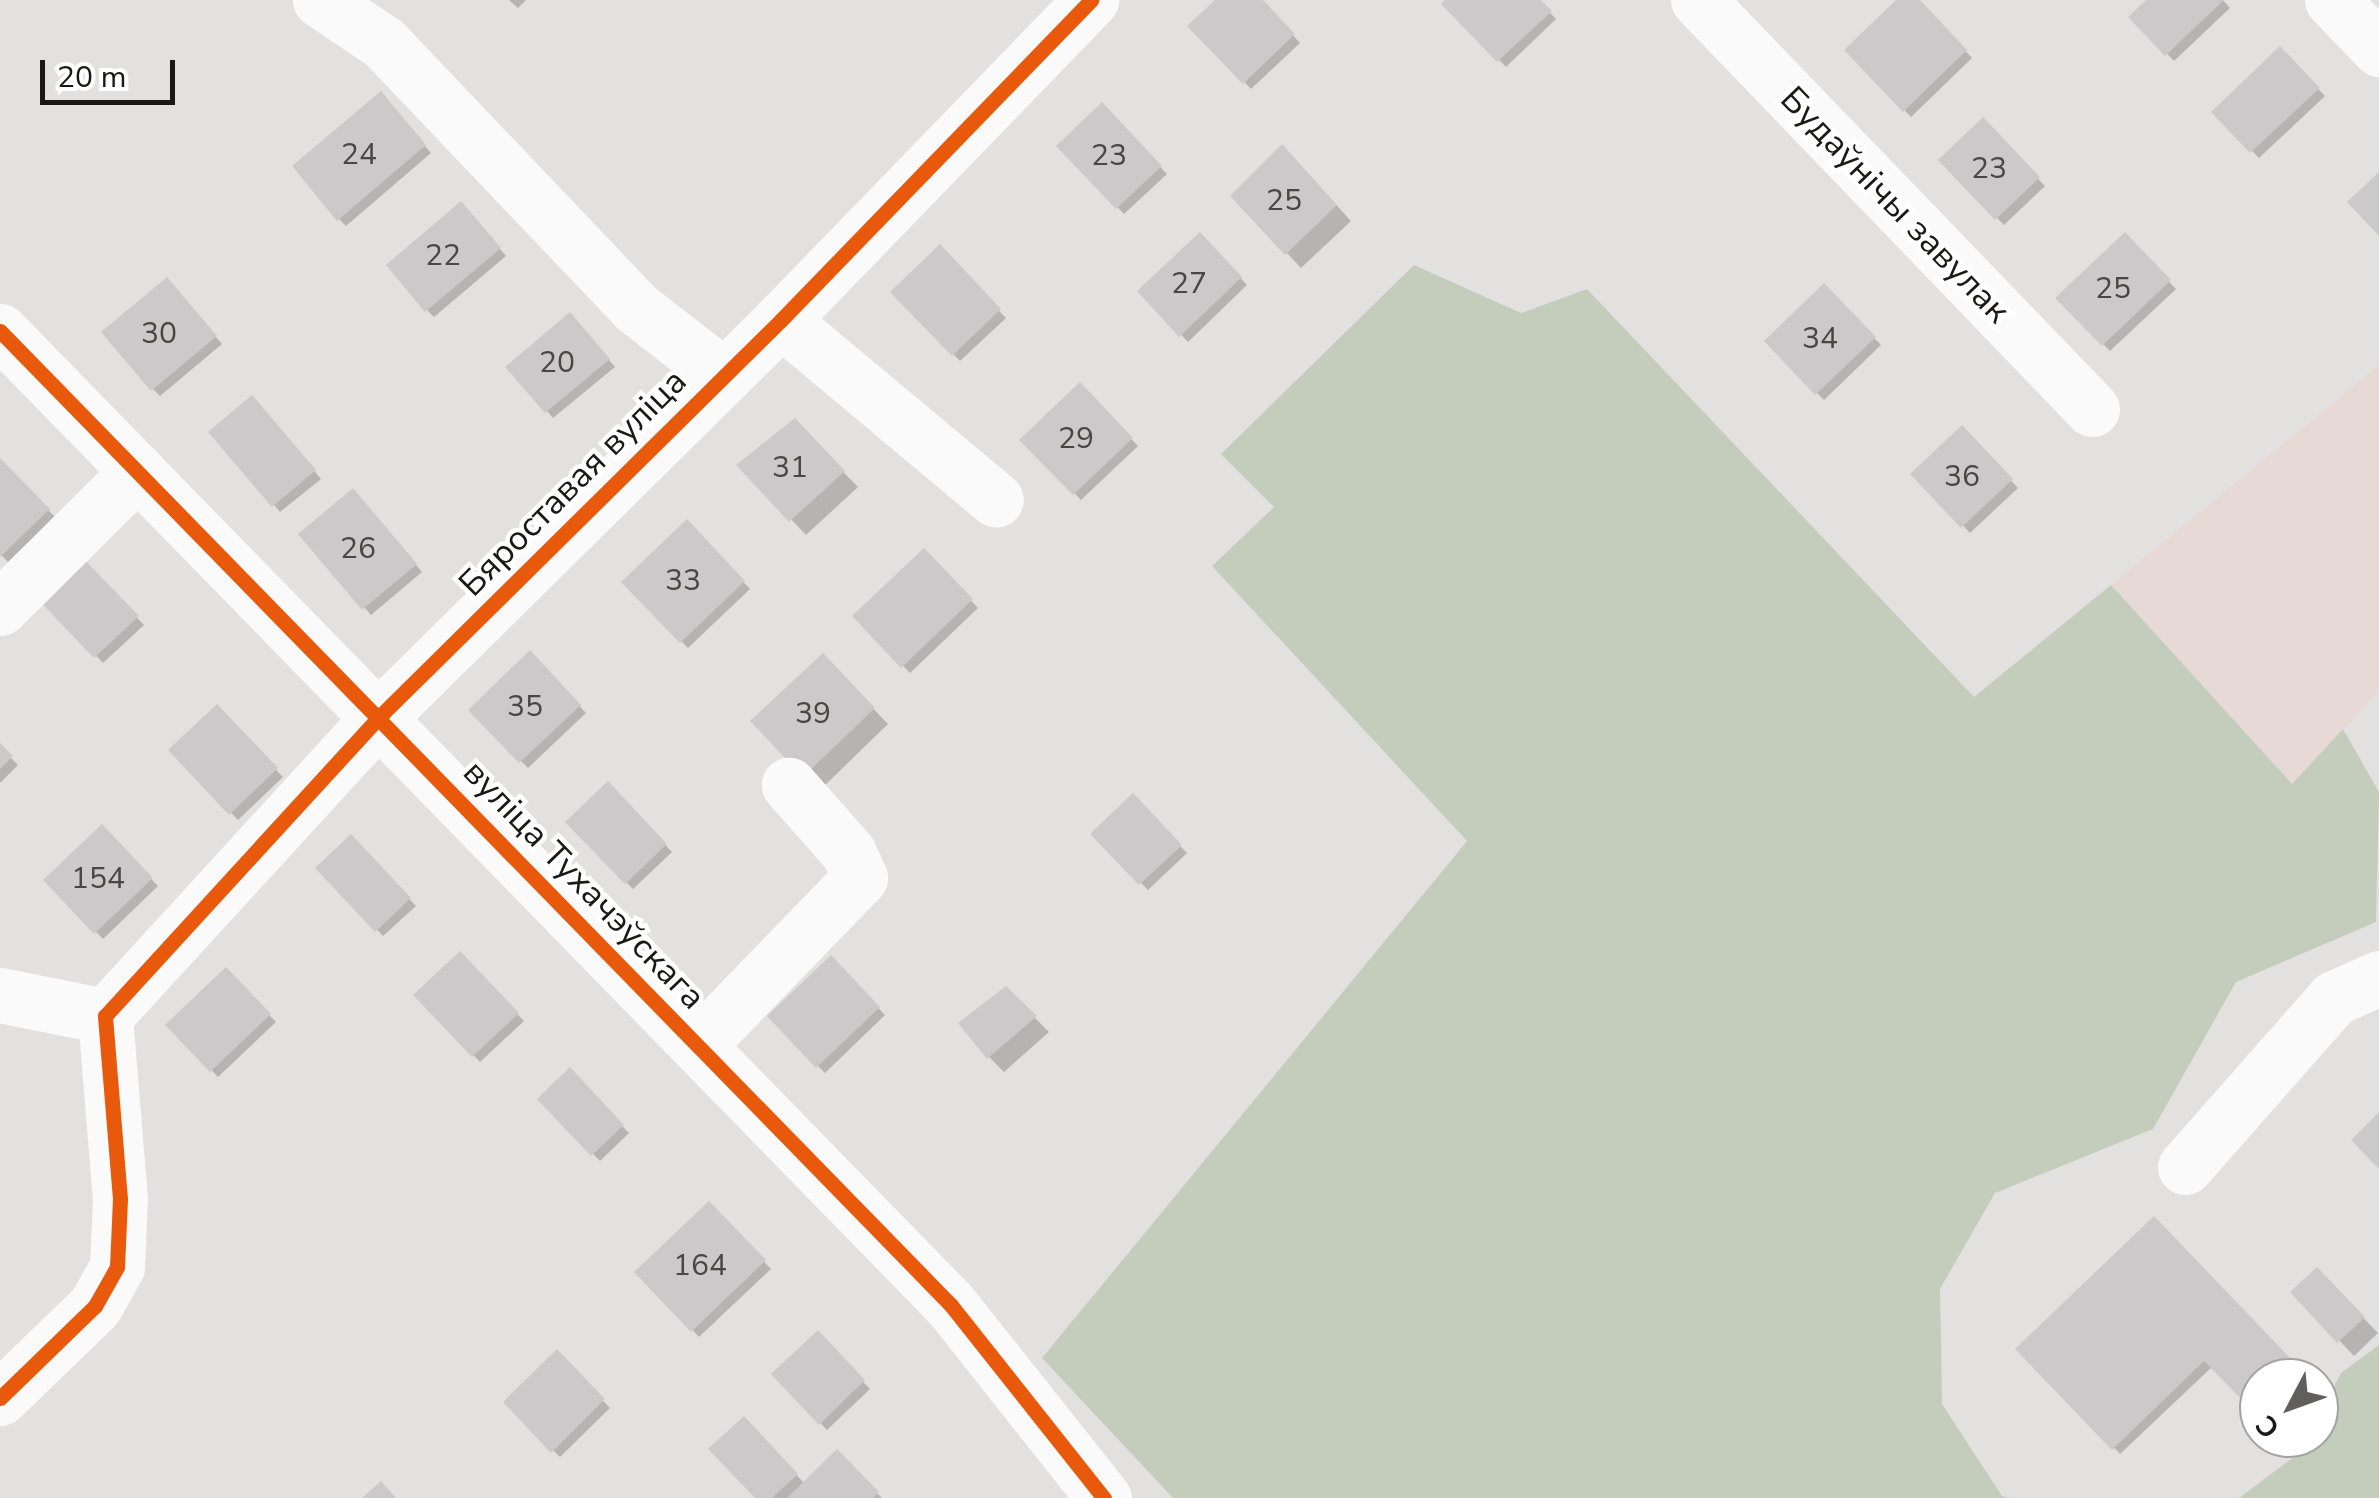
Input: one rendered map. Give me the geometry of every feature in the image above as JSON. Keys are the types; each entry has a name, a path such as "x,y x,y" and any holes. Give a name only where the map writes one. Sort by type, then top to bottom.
{"street":[{"path":"320,0 384,44 635,307 724,376"},
{"name":"Бяроставая вуліца","path":"105,1016 378,717 781,320 1091,0"},
{"name":"Будаўнічы завулак","path":"1698,0 2092,410"},
{"path":"2332,0 2379,49"},
{"path":"781,320 996,500"},
{"name":"вуліца Тухачэўскага","path":"0,330 950,1304 1080,1490"},
{"path":"0,608 138,472"},
{"path":"698,1045 860,878 849,853 790,785"},
{"path":"2185,1167 2334,998 2379,978"},
{"path":"0,995 105,1016 120,1199 117,1267 96,1306 0,1398"}],"shaded area":[{"path":"2379,365 2379,691 2293,785 2111,585"}],"green space":[{"path":"1414,265 1521,313 1587,289 1974,697 2111,585 2292,784 2343,729 2379,792 2376,922 2236,982 2153,1129 1995,1193 1940,1289 1942,1404 2002,1496 2010,1498 1173,1498 1042,1358 1467,841 1212,566 1274,507 1221,454"},
{"path":"2379,1345 2379,1498 2239,1498 2292,1458 2339,1458 2341,1373"}],"building":[{"path":"1215,0 1263,0 1295,34 1243,84 1187,26"},
{"path":"1445,0 1541,0 1552,11 1497,62 1441,4"},
{"path":"1896,0 1920,0 1967,50 1903,112 1844,50"},
{"path":"2146,0 2224,0 2165,56 2128,17"},
{"path":"2280,46 2320,88 2250,153 2211,112"},
{"path":"381,91 426,145 337,221 292,166"},
{"path":"1102,102 1162,166 1116,209 1056,146"},
{"path":"1983,117 2040,177 1995,220 1938,160"},
{"path":"1282,144 1337,205 1285,255 1230,196"},
{"path":"2379,172 2379,236 2347,202"},
{"path":"461,201 501,248 425,312 386,265"},
{"path":"1200,232 1242,277 1179,337 1137,291"},
{"path":"2125,232 2171,280 2102,346 2055,298"},
{"path":"940,244 1001,309 952,356 890,292"},
{"path":"167,277 217,336 151,391 101,332"},
{"path":"1824,283 1876,337 1815,395 1764,341"},
{"path":"570,312 610,359 545,413 505,367"},
{"path":"1080,382 1133,438 1073,495 1019,440"},
{"path":"252,395 316,470 272,507 208,432"},
{"path":"795,418 845,471 789,522 736,465"},
{"path":"1962,425 2013,479 1961,528 1910,474"},
{"path":"0,458 50,509 0,557"},
{"path":"353,488 417,564 362,610 298,534"},
{"path":"687,519 745,581 680,643 621,582"},
{"path":"924,548 973,599 901,668 852,616"},
{"path":"76,551 139,616 94,658 32,593"},
{"path":"530,650 581,705 519,763 468,710"},
{"path":"823,653 875,708 803,777 750,721"},
{"path":"217,704 278,768 229,815 168,750"},
{"path":"0,743 13,756 0,769"},
{"path":"608,781 667,844 625,884 565,822"},
{"path":"1133,793 1182,845 1139,885 1090,834"},
{"path":"102,824 153,878 94,934 43,880"},
{"path":"351,834 411,898 375,932 315,868"},
{"path":"460,951 519,1013 472,1057 413,995"},
{"path":"831,955 880,1007 816,1068 767,1016"},
{"path":"226,967 271,1014 210,1072 165,1025"},
{"path":"1006,986 1037,1016 987,1059 958,1023"},
{"path":"570,1067 624,1125 591,1156 537,1099"},
{"path":"2379,1112 2379,1169 2351,1140"},
{"path":"709,1201 766,1260 691,1332 634,1272"},
{"path":"2154,1216 2290,1358 2239,1358 2239,1397 2204,1361 2112,1450 2015,1349"},
{"path":"2317,1267 2365,1317 2337,1343 2290,1292"},
{"path":"818,1330 865,1380 819,1425 771,1374"},
{"path":"557,1349 605,1399 551,1453 503,1402"},
{"path":"744,1416 798,1474 772,1498 755,1498 708,1449"},
{"path":"837,1449 879,1492 873,1498 787,1498"},
{"path":"381,1481 396,1498 362,1498"}],"cycle path":[{"path":"0,1398 95,1306 117,1267 120,1199 105,1016 379,717 781,320 1091,0"},
{"path":"0,331 950,1304 1104,1498"}]}
